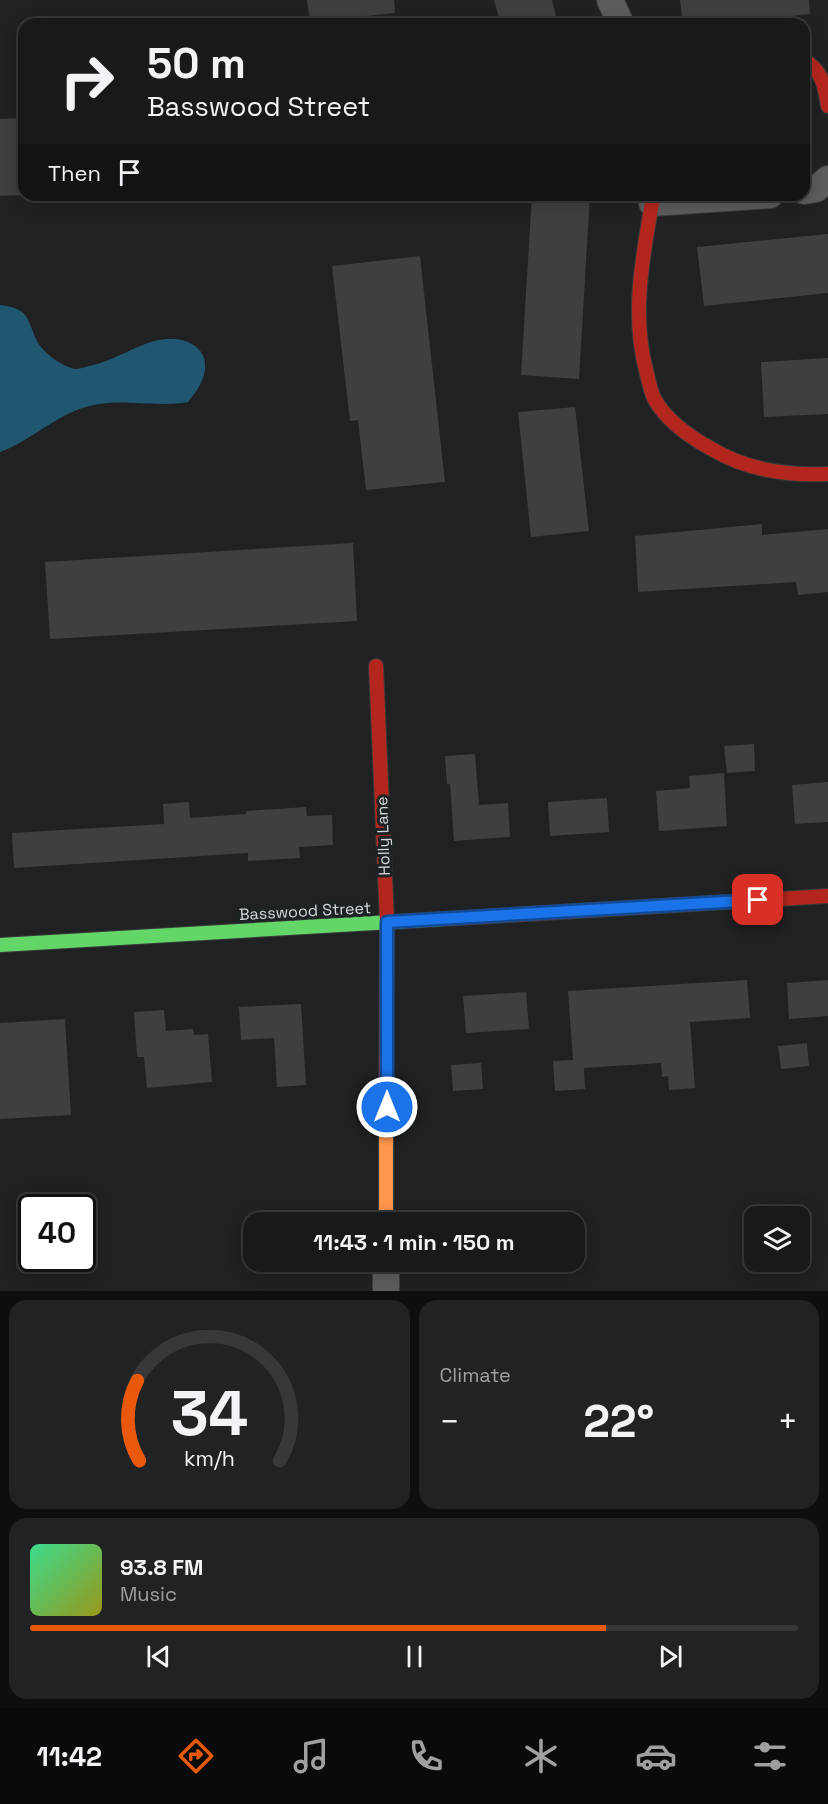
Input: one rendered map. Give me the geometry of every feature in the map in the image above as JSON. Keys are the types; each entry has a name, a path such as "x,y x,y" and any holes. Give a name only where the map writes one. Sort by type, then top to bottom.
{"street":[{"path":"610,0 618,18"},
{"path":"810,63 825,80 828,106"},
{"path":"810,190 816,189 828,178"},
{"path":"652,201 640,269 637,322 643,365 655,400 678,425 705,448 734,461 770,473 806,476 828,474"},
{"name":"Holly Lane","path":"376,666 387,922 386,1212"},
{"name":"Basswood Street","path":"0,945 828,896"},
{"path":"386,1272 386,1291"}],"water":[{"path":"0,305 23,313 41,347 56,361 71,368 78,369 102,363 153,341 179,340 192,344 203,355 205,370 203,379 188,402 175,404 110,403 86,407 63,416 22,442 0,452"}],"building":[{"path":"307,0 394,0 395,13 348,18 309,18"},
{"path":"494,0 552,0 556,18 499,18"},
{"path":"680,0 809,0 810,14 772,18 682,18"},
{"path":"18,118 18,195 0,196 0,119"},
{"path":"532,201 590,201 579,379 521,375"},
{"path":"828,234 828,293 704,306 697,247"},
{"path":"420,256 445,482 366,490 358,420 350,421 332,266"},
{"path":"828,358 828,414 764,417 761,362"},
{"path":"575,407 589,531 531,537 518,412"},
{"path":"762,524 762,535 828,529 828,592 798,595 796,582 638,592 635,536"},
{"path":"353,543 357,621 50,639 45,562"},
{"path":"754,744 755,771 727,773 724,746"},
{"path":"475,754 479,805 508,803 510,837 454,841 450,784 447,784 445,756"},
{"path":"724,773 727,826 659,831 656,791 690,788 689,776"},
{"path":"828,782 828,822 795,824 792,785"},
{"path":"607,798 609,832 550,836 548,802"},
{"path":"189,802 190,818 306,807 307,816 332,815 333,845 299,847 300,858 248,861 248,853 14,868 12,833 164,824 163,804"},
{"path":"747,980 750,1018 690,1022 695,1088 669,1090 668,1076 662,1077 661,1063 584,1068 585,1089 555,1091 553,1061 573,1060 568,991"},
{"path":"828,980 828,1016 789,1019 787,983"},
{"path":"526,992 529,1029 466,1033 463,996"},
{"path":"301,1004 306,1085 277,1087 274,1038 241,1040 239,1007"},
{"path":"164,1010 166,1031 193,1029 194,1035 208,1034 212,1082 147,1088 144,1057 137,1057 134,1012"},
{"path":"65,1019 71,1115 0,1119 0,1023"},
{"path":"807,1043 809,1066 781,1069 778,1046"},
{"path":"481,1063 483,1089 453,1091 451,1065"}],"traffic: fast":[{"path":"0,945 443,919"}],"traffic: slow":[{"path":"386,1101 386,1212"}],"traffic: jam":[{"path":"810,64 819,74 828,106"},
{"path":"652,201 642,267 639,310 642,353 650,388 660,408 687,434 738,462 767,470 797,474 828,474"},
{"path":"376,666 387,922 386,1101"},
{"path":"443,919 828,896"}],"route":[{"path":"387,1107 387,922 758,900"}]}
